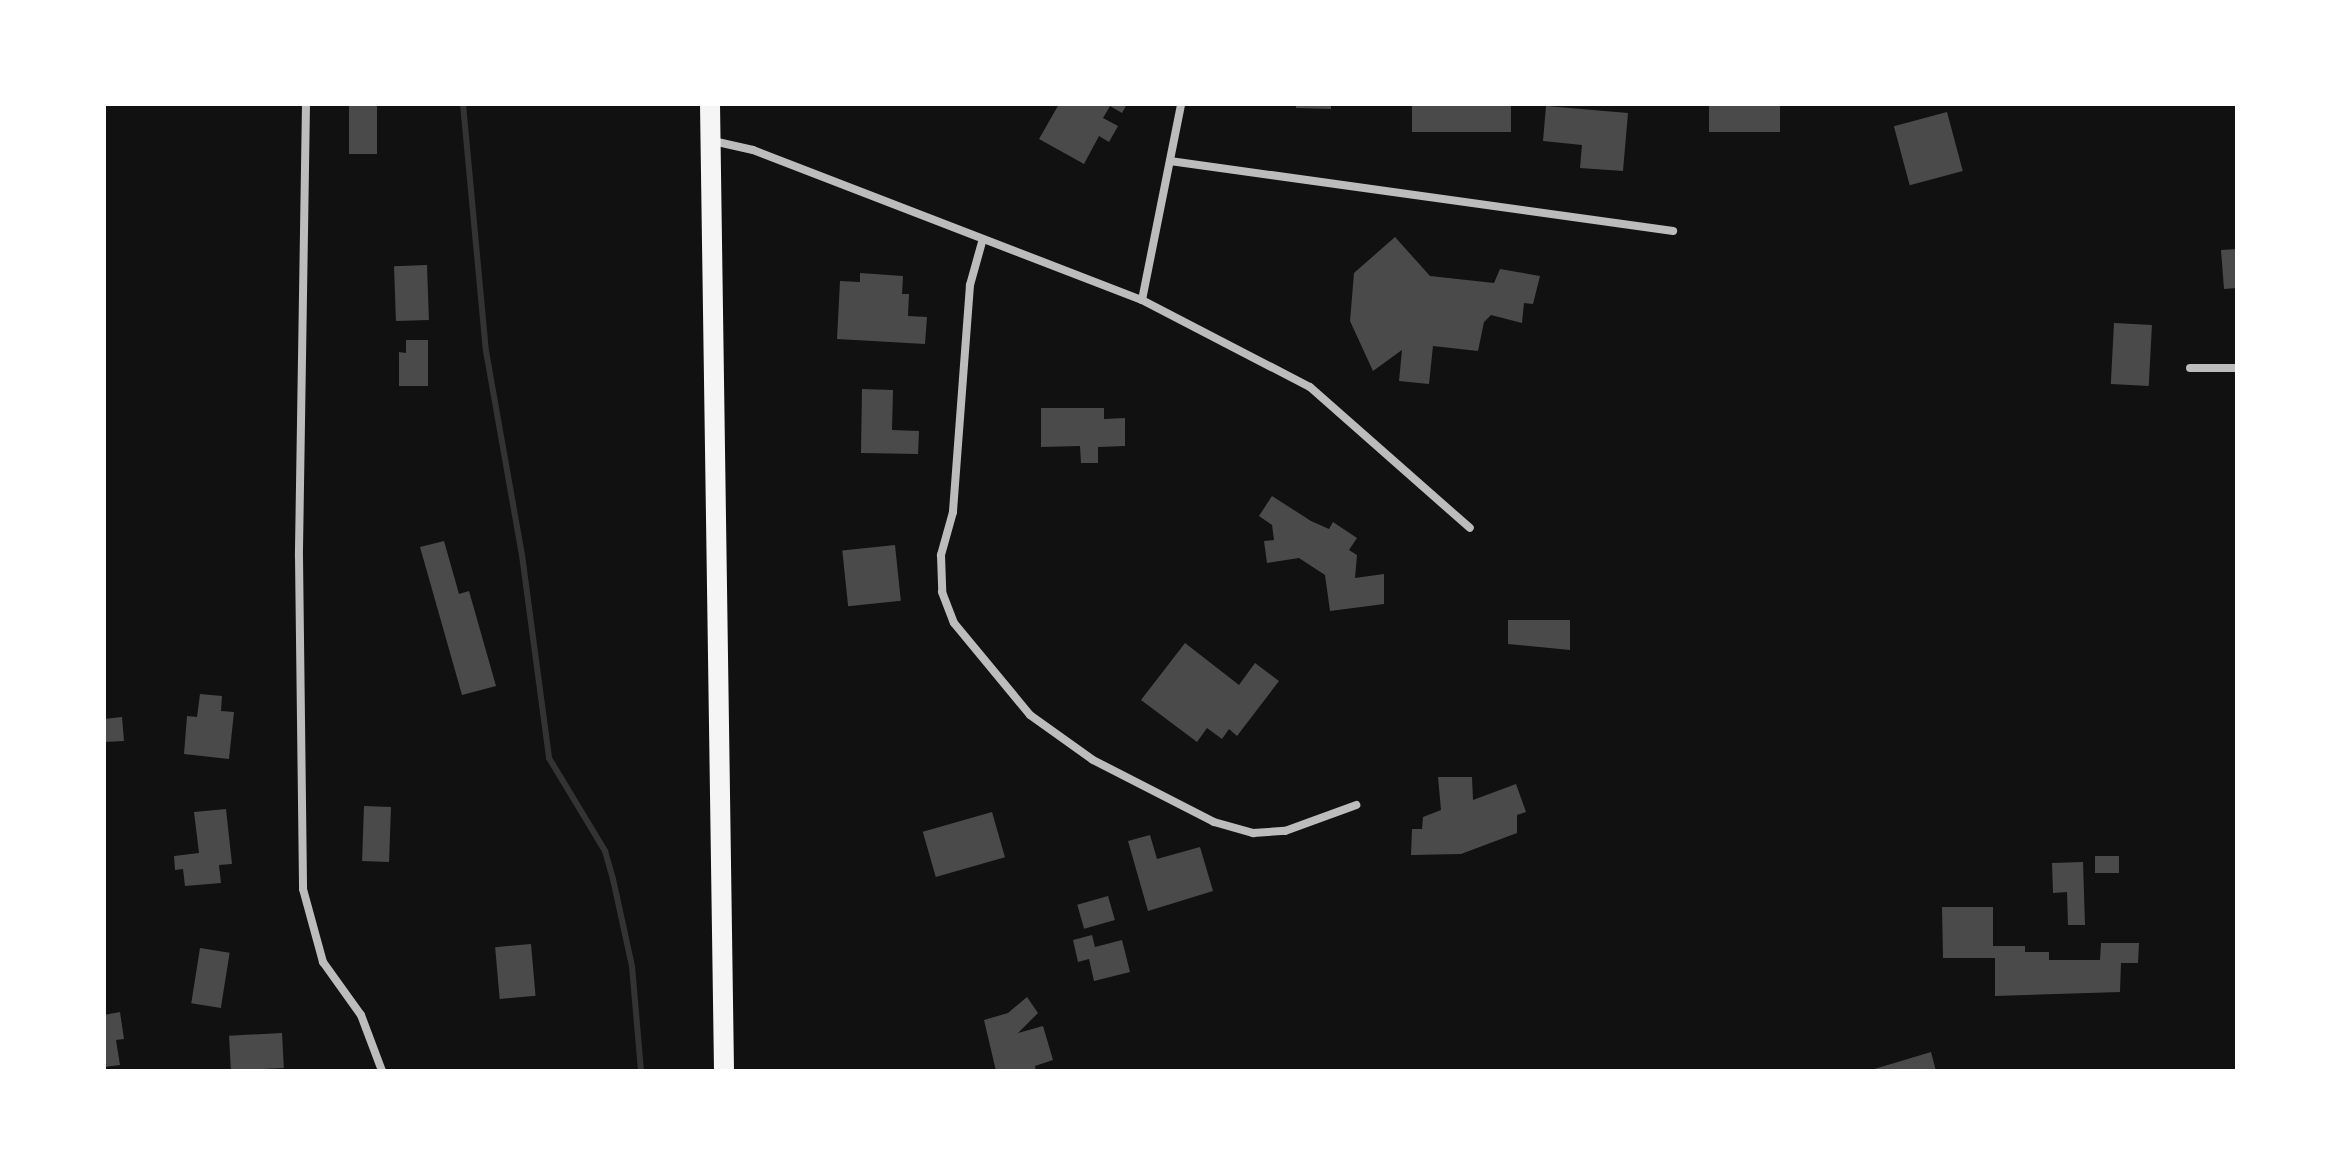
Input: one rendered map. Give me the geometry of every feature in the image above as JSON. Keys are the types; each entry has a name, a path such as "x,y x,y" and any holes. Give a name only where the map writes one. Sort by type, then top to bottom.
{"main road":[{"path":"710,104 708,140 724,1071"}],"street":[{"path":"306,104 299,557 303,889 323,962 361,1015 382,1071"},
{"path":"1142,300 1181,104"},
{"path":"708,140 753,150 982,242 1142,300 1310,387 1470,528"},
{"path":"1170,161 1673,231"},
{"path":"982,242 970,285 953,512 941,555 942,592 954,623 1030,715 1093,760 1214,822 1253,833 1285,831 1356,805"},
{"path":"2190,368 2237,368"}],"building":[{"path":"349,104 377,104 377,154 349,154"},
{"path":"1059,104 1127,104 1122,113 1110,106 1103,118 1118,126 1109,142 1099,136 1084,164 1039,139"},
{"path":"1296,104 1331,104 1331,109 1296,108"},
{"path":"1412,104 1511,104 1511,132 1412,132"},
{"path":"1780,104 1780,132 1709,132 1709,106"},
{"path":"1546,106 1628,113 1623,171 1580,168 1582,145 1543,141"},
{"path":"1947,112 1963,171 1910,185 1894,126"},
{"path":"1395,237 1430,276 1494,283 1500,269 1540,276 1533,304 1524,303 1522,323 1491,315 1484,322 1478,351 1433,346 1429,384 1399,381 1402,350 1373,371 1350,321 1354,273"},
{"path":"2237,249 2237,288 2224,289 2221,250"},
{"path":"427,265 429,320 396,321 394,266"},
{"path":"860,273 903,276 902,294 909,294 908,316 927,317 925,344 837,339 840,281 860,282"},
{"path":"2114,323 2152,325 2149,386 2111,384"},
{"path":"406,340 428,340 428,386 399,386 399,352 406,353"},
{"path":"862,389 893,390 892,430 919,431 918,454 861,453"},
{"path":"1041,408 1104,408 1104,419 1125,418 1125,446 1098,447 1098,463 1081,463 1080,446 1041,447"},
{"path":"1272,496 1311,521 1329,529 1333,522 1357,538 1349,550 1357,555 1355,578 1384,574 1384,604 1330,611 1325,575 1299,558 1267,563 1264,541 1274,540 1272,525 1259,516"},
{"path":"444,541 459,594 469,591 496,686 462,695 420,547"},
{"path":"895,545 901,601 848,606 842,551"},
{"path":"1508,620 1570,620 1570,650 1508,644"},
{"path":"1185,643 1239,685 1255,663 1279,681 1237,736 1229,729 1222,739 1207,728 1197,742 1141,700"},
{"path":"200,694 222,696 221,711 234,712 229,759 184,754 187,716 197,717"},
{"path":"122,717 124,741 104,742 104,719"},
{"path":"1438,777 1472,777 1473,800 1516,784 1526,812 1517,815 1517,833 1461,854 1411,855 1412,829 1422,829 1423,817 1441,810"},
{"path":"364,806 391,807 389,862 362,861"},
{"path":"226,809 232,864 219,865 221,883 185,886 183,869 175,870 174,856 199,853 194,812"},
{"path":"992,812 1005,857 936,877 923,832"},
{"path":"1150,835 1157,859 1200,847 1213,891 1148,911 1128,841"},
{"path":"2095,856 2119,856 2119,873 2095,873"},
{"path":"2083,862 2085,925 2068,925 2067,892 2053,893 2052,863"},
{"path":"1108,896 1115,920 1084,929 1077,905"},
{"path":"1942,907 1993,907 1993,946 2025,946 2025,952 2049,952 2049,960 2100,960 2101,943 2139,943 2138,963 2121,963 2120,992 1995,996 1995,958 1943,958"},
{"path":"1092,935 1095,947 1122,940 1130,972 1094,981 1089,959 1078,962 1073,940"},
{"path":"531,944 536,996 500,999 495,947"},
{"path":"200,948 230,953 221,1008 191,1003"},
{"path":"1027,997 1038,1013 1018,1033 1043,1026 1053,1060 1035,1066 1036,1071 996,1071 984,1020 1008,1013"},
{"path":"120,1012 124,1039 116,1040 120,1065 104,1067 104,1015"},
{"path":"282,1033 284,1068 231,1071 229,1036"},
{"path":"1931,1052 1936,1071 1871,1071 1871,1070"}],"waterway":[{"path":"463,104 486,351 522,555 549,758 605,851 632,966 641,1071"}]}
